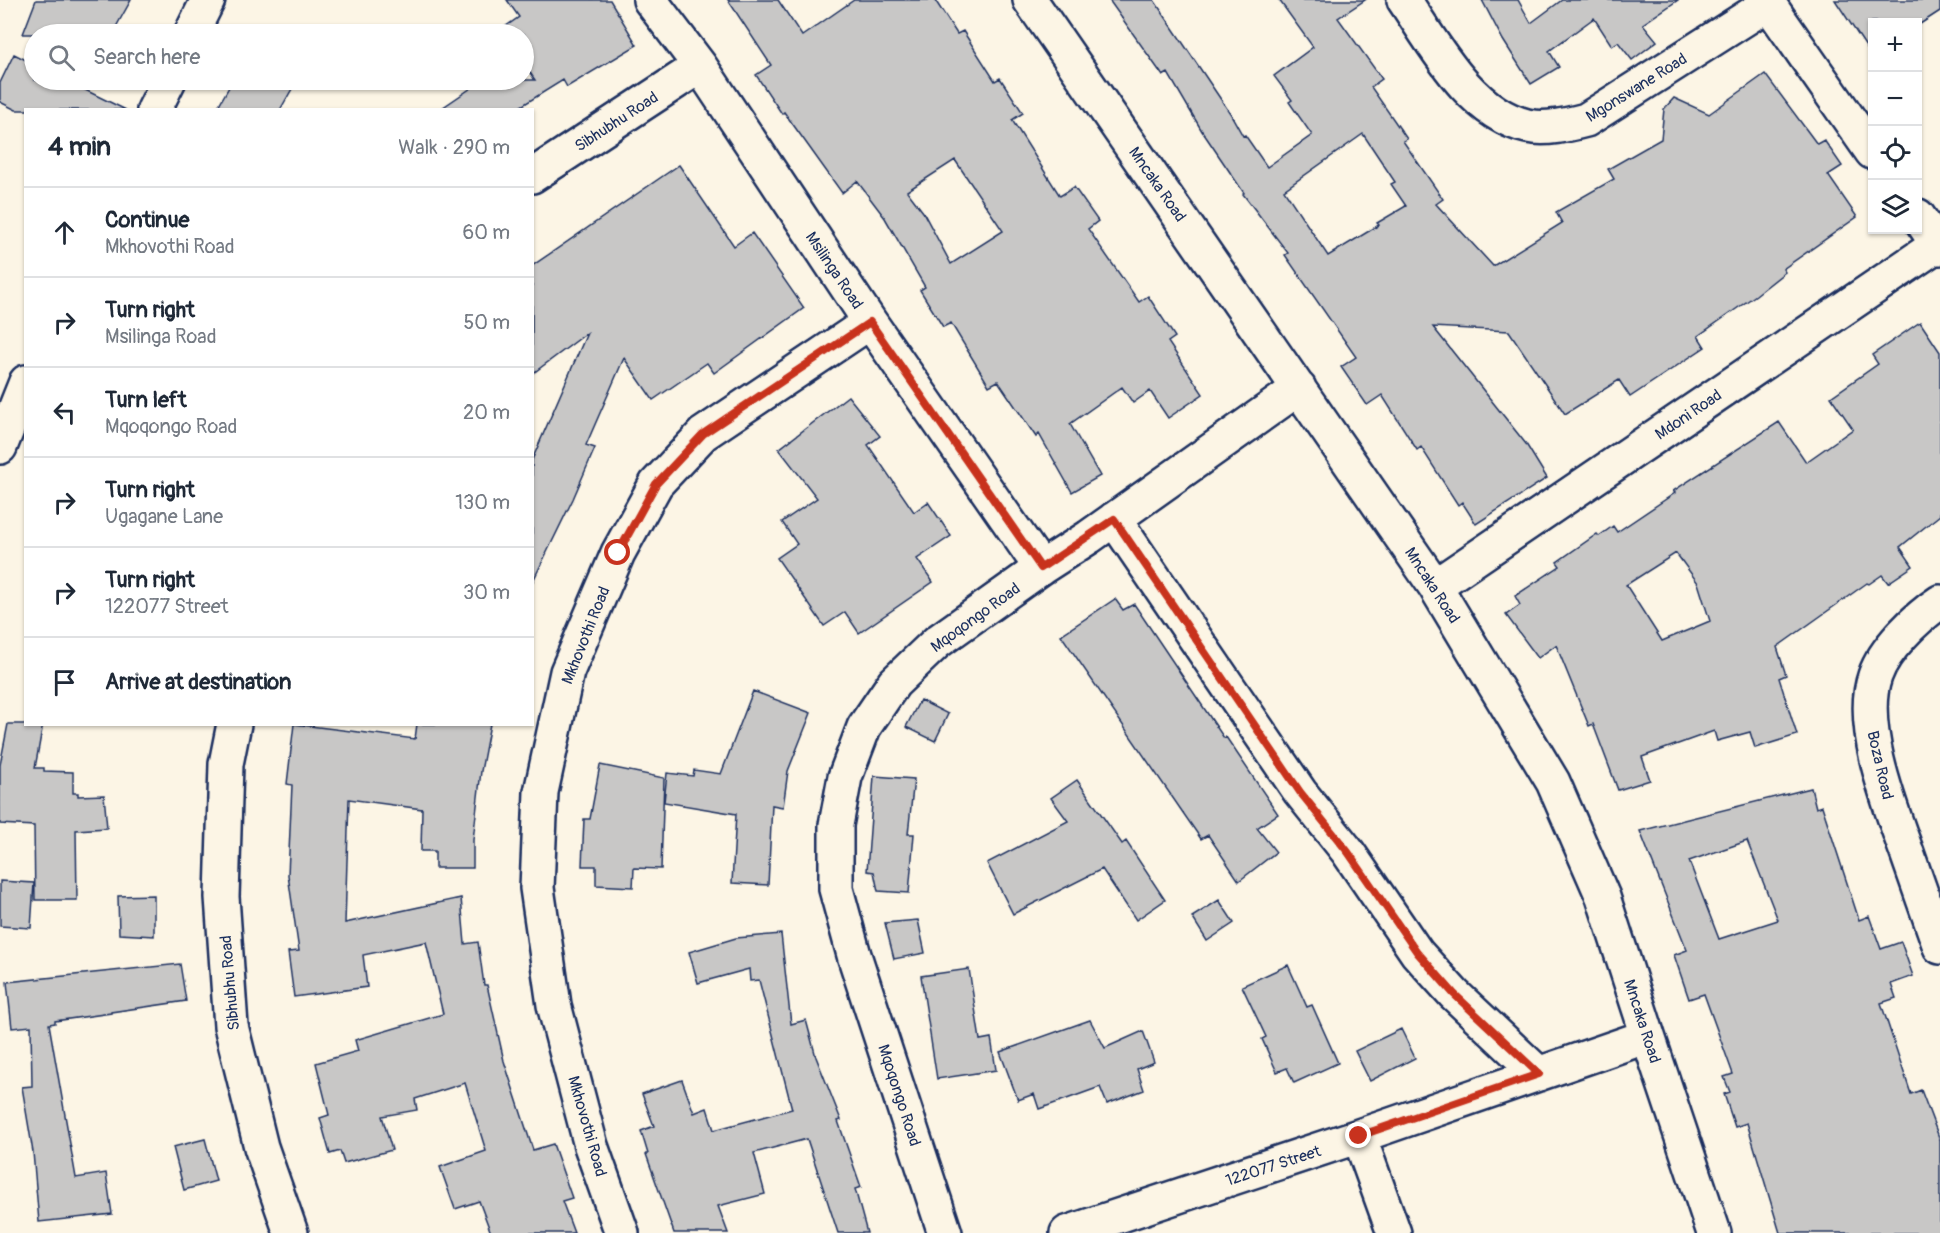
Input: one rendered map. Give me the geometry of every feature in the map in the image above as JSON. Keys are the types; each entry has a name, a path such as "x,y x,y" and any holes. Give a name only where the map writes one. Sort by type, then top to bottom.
{"street":[{"path":"196,24 208,0"},
{"name":"Msilinga Road","path":"650,0 700,66 870,322 1041,568"},
{"name":"Mncaka Road","path":"1030,0 1435,586 1552,782 1603,897 1647,1036 1714,1233"},
{"name":"Mgonswane Road","path":"1404,0 1457,78 1482,103 1506,119 1528,126 1558,127 1586,120 1767,2"},
{"path":"1767,2 1868,146"},
{"name":"Sibhubhu Road","path":"534,175 700,66"},
{"path":"155,108 164,90"},
{"path":"1922,223 1939,245"},
{"name":"Mdoni Road","path":"1435,586 1939,245"},
{"name":"Mkhovothi Road","path":"622,1233 591,1146 554,1005 537,888 541,792 567,672 618,553 656,484 703,434 870,322"},
{"path":"0,447 24,387"},
{"name":"Mqoqongo Road","path":"945,1233 854,955 836,889 836,825 845,777 864,727 894,683 937,642 1299,388"},
{"path":"1114,519 1300,792 1348,852 1417,952 1454,994 1539,1074"},
{"name":"Boza Road","path":"1940,602 1923,613 1891,648 1875,676 1870,712 1876,751 1888,799 1940,947"},
{"name":"Sibhubhu Road","path":"234,726 226,764 222,897 231,1026 261,1147 291,1233"},
{"name":"122077 Street","path":"1067,1233 1359,1136 1647,1036"},
{"path":"1359,1136 1394,1233"}],"building":[{"path":"36,0 131,0 118,24 27,24"},
{"path":"507,0 610,0 637,45 567,87 563,80 518,108 442,108 468,90 534,90 534,24 509,24 519,17"},
{"path":"728,0 778,0 802,36 854,0 935,0 957,34 963,31 995,81 1000,78 1023,113 1012,120 1060,196 1074,187 1098,221 1088,229 1139,302 1148,296 1175,337 1168,342 1203,394 1168,418 1150,391 1133,403 1122,387 1070,424 1100,476 1072,492 1039,434 1036,437 998,381 989,386 951,323 943,327 920,290 925,287 885,218 857,181 842,193 784,112 782,114 756,75 771,65","holes":["955,160 1003,231 951,264 923,212 907,191"]},
{"path":"1109,0 1154,0 1243,136 1245,135 1267,167 1312,135 1289,102 1292,100 1274,76 1313,47 1279,0 1365,0 1338,18 1382,79 1371,87 1407,139 1403,141 1443,199 1436,204 1493,266 1562,223 1556,212 1614,179 1608,169 1661,139 1664,109 1674,98 1709,114 1765,74 1817,144 1824,140 1842,166 1828,175 1857,217 1783,269 1785,272 1756,295 1698,336 1705,347 1630,397 1619,380 1565,414 1509,331 1433,327 1526,444 1547,478 1476,524 1462,502 1458,505 1421,447 1417,450 1382,395 1367,405 1341,367 1356,357 1285,255 1288,253 1243,194 1168,73 1163,76","holes":["1363,134 1395,182 1391,184 1406,206 1328,256 1284,190"]},
{"path":"1482,0 1518,0 1531,23 1562,0 1678,0 1643,24 1657,41 1632,60 1618,42 1612,46 1594,18 1549,51 1559,67 1531,84 1503,40"},
{"path":"1835,0 1940,0 1940,11 1922,23 1922,18 1868,18 1868,50"},
{"path":"14,54 24,59 24,90 85,90 122,108 24,108 24,110 16,110 0,102 0,83"},
{"path":"227,90 291,90 281,108 217,108"},
{"path":"679,165 734,246 752,233 804,308 714,373 707,363 653,400 624,358 586,445 595,448 534,579 534,455 587,333 534,373 534,265"},
{"path":"1920,322 1940,352 1940,515 1900,547 1913,566 1888,583 1882,575 1869,584 1867,583 1777,647 1786,675 1779,678 1797,735 1755,748 1750,732 1717,741 1714,731 1642,757 1650,780 1618,790 1593,724 1589,726 1556,645 1538,658 1506,615 1520,605 1515,596 1560,566 1557,562 1597,534 1599,536 1613,526 1617,532 1675,493 1673,491 1779,422 1806,462 1853,429 1831,397 1878,364 1872,355","holes":["1676,553 1698,583 1710,621 1662,641 1626,585"]},
{"path":"848,396 880,436 868,445 914,512 928,502 951,536 917,559 933,582 859,633 845,612 824,626 777,558 797,544 782,522 817,498 779,449"},
{"path":"1115,599 1123,610 1134,604 1278,814 1257,828 1276,852 1239,881 1208,835 1201,839 1061,635"},
{"path":"753,691 811,713 788,771 783,807 772,805 768,885 732,883 736,814 664,802 667,773 693,776 694,770 721,774"},
{"path":"920,700 948,714 935,741 906,727"},
{"path":"8,724 43,726 35,768 44,768 44,771 73,772 73,793 78,793 78,796 104,795 107,828 76,830 77,900 35,900 34,826 0,824 0,765"},
{"path":"294,726 415,739 417,726 490,726 481,771 473,840 473,868 435,868 435,851 421,851 422,809 349,799 345,923 461,898 465,944 478,942 484,985 487,985 504,1061 533,1150 553,1144 572,1198 562,1201 574,1233 491,1233 479,1201 455,1209 440,1167 486,1151 465,1083 415,1099 417,1110 382,1116 392,1150 344,1163 340,1151 330,1154 320,1118 329,1115 316,1063 358,1051 355,1040 443,1014 426,942 363,955 367,987 294,997 288,952 299,951 288,875 292,785 287,784"},
{"path":"600,765 664,778 661,869 634,868 633,887 596,885 596,866 582,866 584,819 590,819"},
{"path":"874,776 914,779 908,834 914,834 909,893 878,891 874,872 867,871"},
{"path":"1077,780 1122,844 1126,841 1165,900 1136,920 1102,869 1013,914 987,863 1068,821 1051,798"},
{"path":"1811,788 1816,808 1822,806 1859,920 1869,916 1881,949 1901,942 1913,976 1891,984 1896,998 1881,1003 1911,1094 1921,1090 1940,1140 1940,1233 1780,1233 1747,1123 1735,1127 1724,1094 1730,1092 1724,1077 1733,1074 1704,994 1689,999 1674,955 1687,950 1640,831","holes":["1747,841 1778,920 1719,939 1689,861"]},
{"path":"0,881 34,883 31,928 0,926"},
{"path":"154,895 154,936 119,934 118,896"},
{"path":"1219,900 1234,923 1207,941 1192,917"},
{"path":"918,920 925,953 894,959 885,923"},
{"path":"781,934 791,1024 806,1020 816,1057 841,1120 838,1121 861,1187 855,1189 867,1233 838,1233 807,1139 754,1153 765,1194 718,1206 728,1233 674,1233 646,1154 648,1154 641,1131 654,1126 642,1094 682,1080 694,1113 707,1108 714,1130 792,1109 759,980 750,981 749,969 698,983 689,952 736,938"},
{"path":"180,964 186,1001 55,1021 49,1024 76,1178 106,1173 112,1214 39,1222 33,1152 22,1087 32,1086 31,1026 12,1028 7,982"},
{"path":"1288,965 1307,1007 1312,1005 1338,1063 1294,1083 1287,1068 1277,1072 1262,1039 1266,1037 1242,986"},
{"path":"969,969 980,1040 991,1038 996,1070 937,1079 921,976"},
{"path":"1090,1020 1105,1048 1143,1031 1154,1062 1137,1069 1144,1090 1107,1104 1100,1087 1039,1109 1034,1094 1018,1100 1000,1052"},
{"path":"1401,1029 1415,1058 1370,1081 1355,1051"},
{"path":"205,1139 216,1181 184,1190 173,1147"}],"route":[{"path":"618,553 656,484 703,434 870,322 1041,568 1114,519 1300,792 1348,852 1417,952 1454,994 1539,1074 1359,1136"}]}
